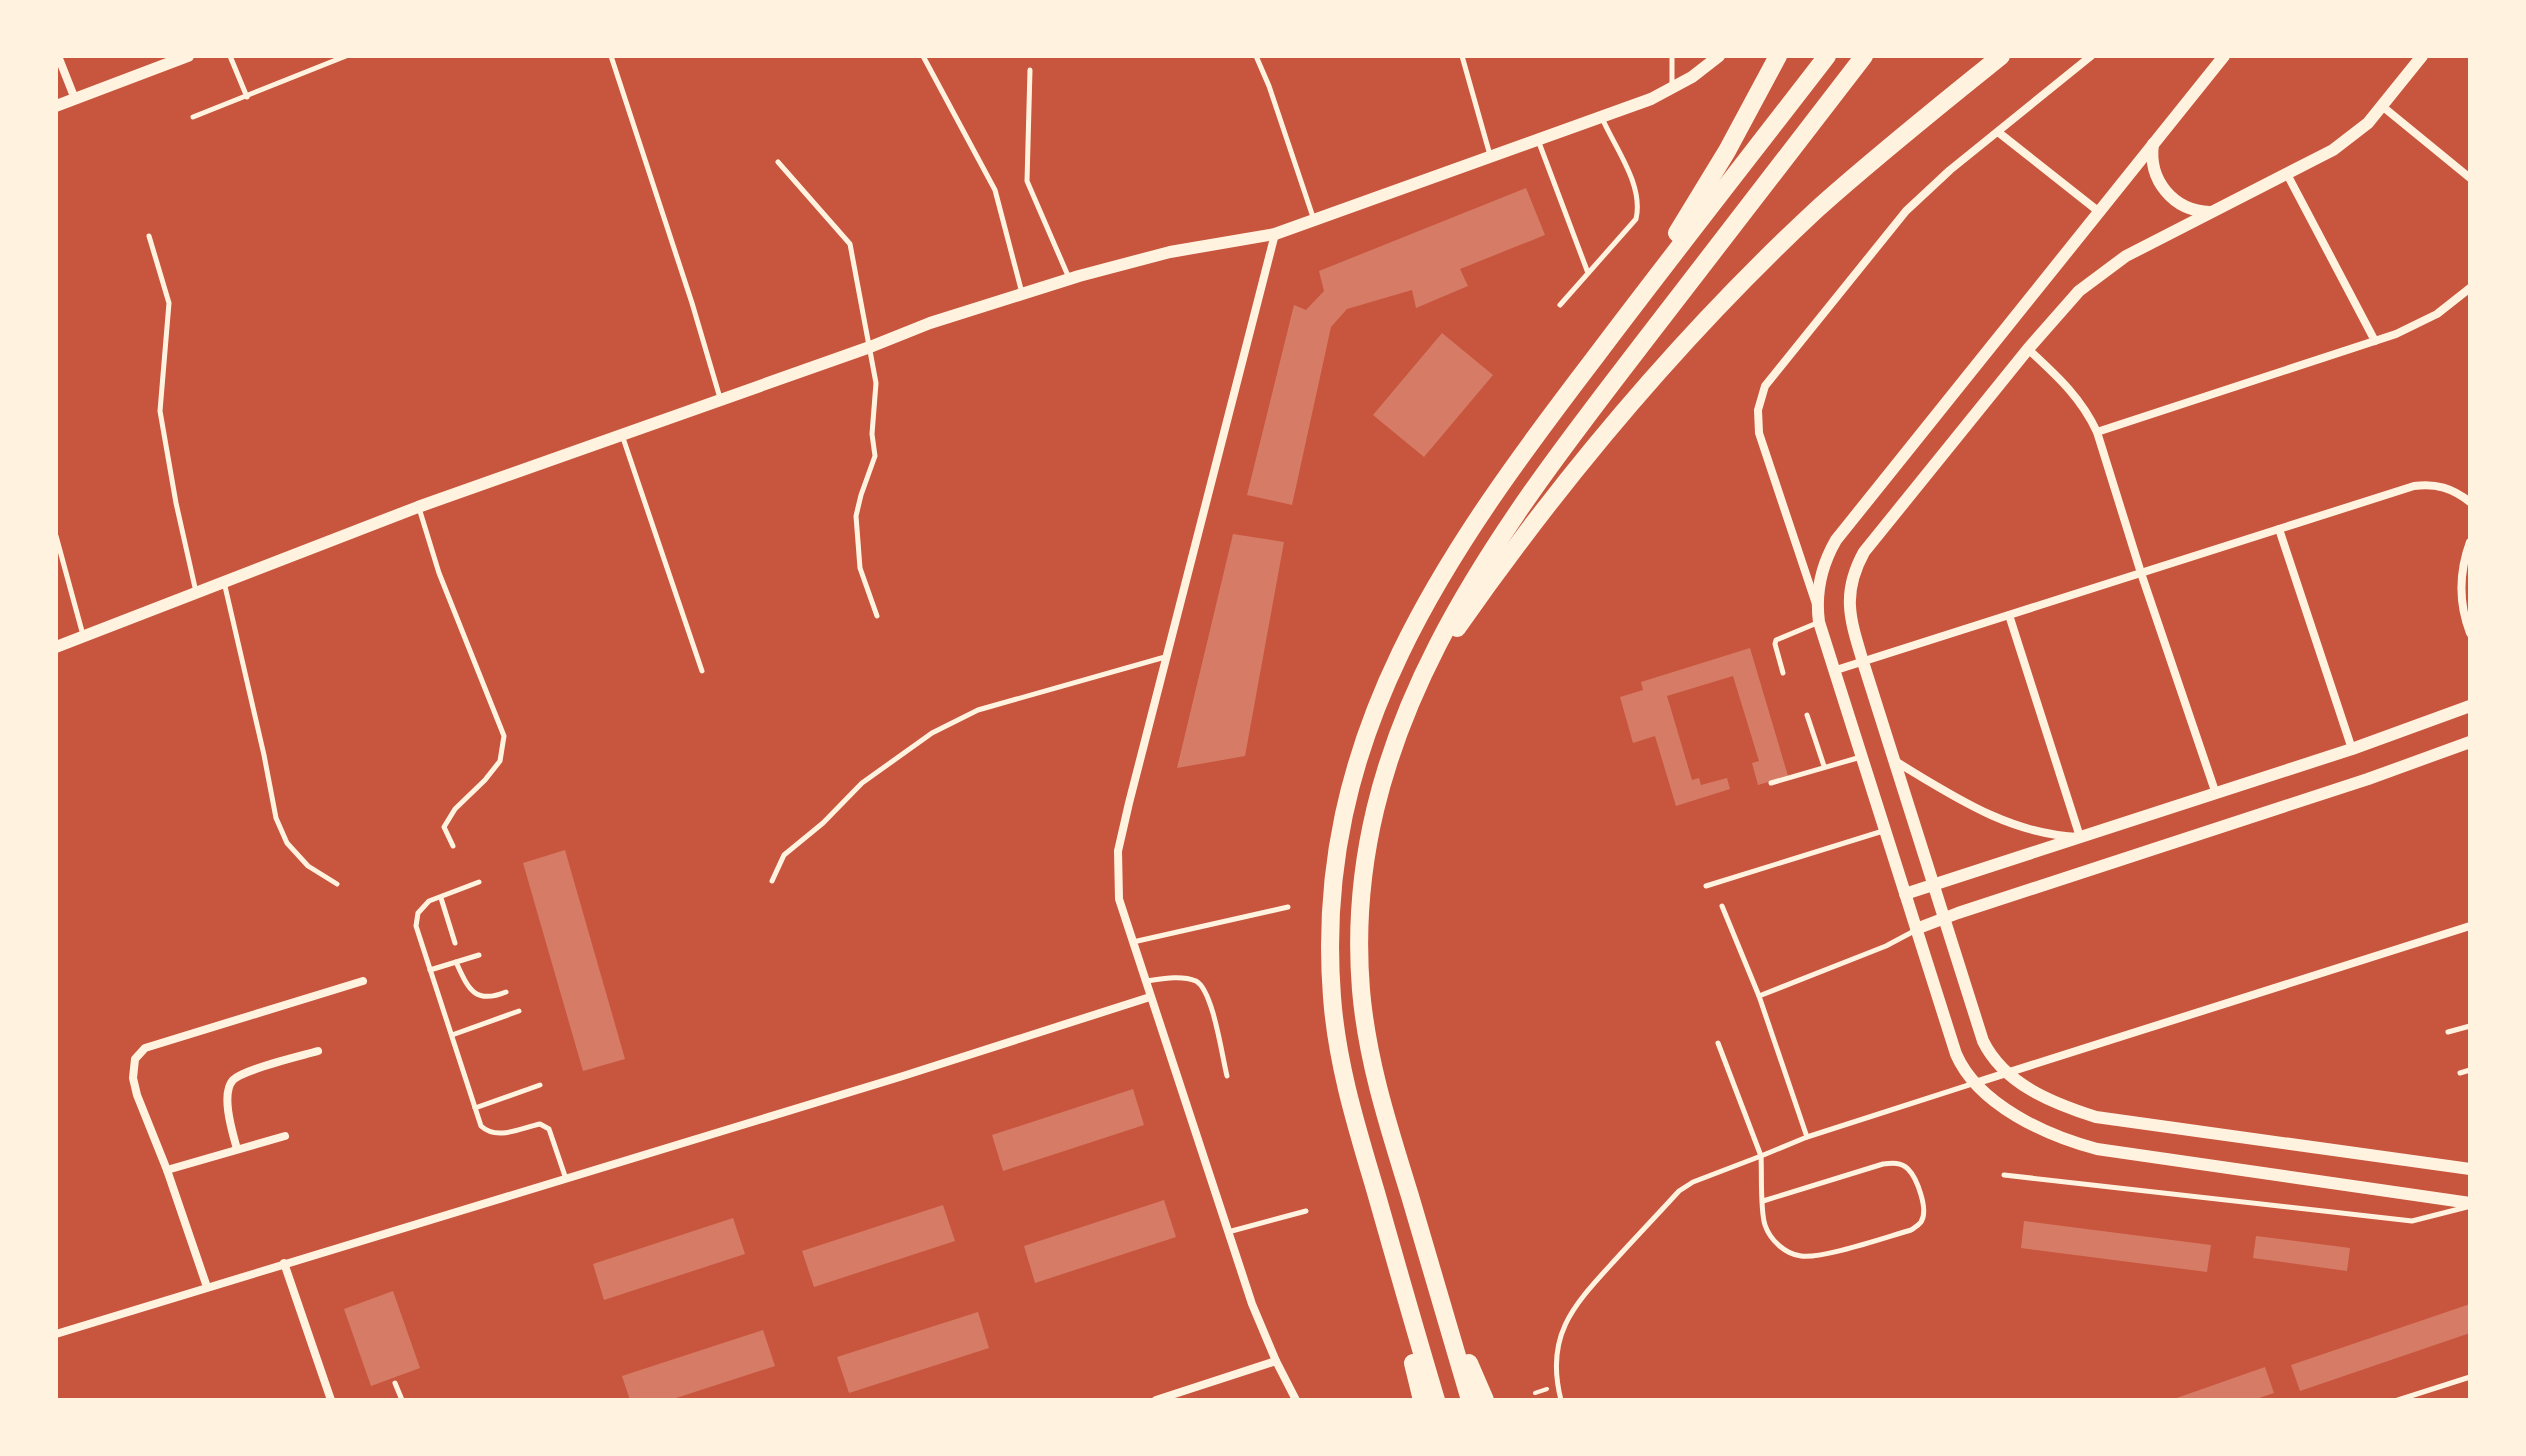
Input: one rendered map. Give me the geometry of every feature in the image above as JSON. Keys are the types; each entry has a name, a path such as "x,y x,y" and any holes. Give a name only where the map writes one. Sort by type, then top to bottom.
{"highway":[{"path":"1618,326 1727,151 1778,56"},
{"path":"1436,1400 1363,1150 1342,1072 1336,1032 1330,967 1334,886 1340,839 1363,746 1398,655 1457,549 1513,464 1827,56"},
{"path":"1470,1400 1380,1097 1370,1057 1360,986 1360,923 1369,845 1387,768 1415,690 1464,595 1522,503 1864,56"},
{"path":"1415,690 1533,525 1659,370 1824,203 1903,134 2001,56"},
{"path":"1363,1150 1422,1400"},
{"path":"1440,1298 1485,1400"}],"street":[{"path":"58,56 75,99"},
{"path":"56,106 188,56"},
{"path":"56,647 418,507 930,323 1069,279 1170,252 1275,234 1672,89 1719,56"},
{"path":"2091,56 1935,183 1892,226 1772,375 1760,398 1757,422 1761,443 1956,1054 1975,1083 2006,1108 2040,1130 2097,1149 2470,1204"},
{"path":"1818,616 1823,568 1836,540 2224,56"},
{"path":"2422,56 2382,106 2351,138 2126,256 2101,273 2059,311 1864,552 1852,580 1849,607 1863,662 1983,1041 1994,1060 2007,1073 2048,1099 2096,1117 2470,1169"},
{"path":"2382,106 2470,178"},
{"path":"1998,132 2098,211"},
{"path":"2153,142 2153,165 2168,194 2188,208 2213,212"},
{"path":"2287,174 2375,341"},
{"path":"1275,234 1118,851 1119,899 1132,942 1252,1304 1296,1400"},
{"path":"2097,432 2396,334 2437,314 2470,288"},
{"path":"2028,349 2071,389 2097,432 2216,794"},
{"path":"1833,671 2414,486 2426,484 2448,488 2470,502"},
{"path":"2279,529 2352,749"},
{"path":"2470,542 2462,569 2461,587 2462,605 2470,633"},
{"path":"2009,615 2080,837"},
{"path":"1905,894 2352,749 2470,706"},
{"path":"1916,929 2368,779 2470,742"},
{"path":"1894,761 1996,818 2037,833 2080,837"},
{"path":"1975,1083 2470,926"},
{"path":"207,1287 167,1170 137,1095 133,1078 135,1059 145,1048 363,981"},
{"path":"56,1334 903,1076 1150,997"},
{"path":"237,1149 228,1107 228,1090 233,1080 318,1051"},
{"path":"167,1170 285,1136"},
{"path":"284,1263 331,1400"},
{"path":"1156,1400 1276,1361"}],"lane":[{"path":"230,56 247,97"},
{"path":"193,117 346,56"},
{"path":"611,56 692,303 720,400"},
{"path":"923,56 995,190 1022,294"},
{"path":"1256,56 1314,220"},
{"path":"1462,56 1490,156"},
{"path":"1672,56 1672,89"},
{"path":"1030,70 1027,181 1069,279"},
{"path":"1560,305 1636,219 1639,206 1633,183 1601,117"},
{"path":"1538,139 1588,273"},
{"path":"778,162 850,244 876,383 872,434 875,456 856,516 860,568 877,616"},
{"path":"149,236 169,303 160,411 196,593"},
{"path":"622,434 702,671"},
{"path":"418,507 439,573 504,736 500,761 455,809 444,827 453,846"},
{"path":"56,536 83,636"},
{"path":"224,582 276,818 287,843 308,866 337,884"},
{"path":"1783,673 1776,640 1818,616"},
{"path":"772,881 784,855 823,823 862,783 932,733 978,710 1165,657"},
{"path":"1807,715 1824,766"},
{"path":"1771,783 1861,757"},
{"path":"1706,886 1884,830"},
{"path":"479,882 429,901 422,907 416,926 481,1126 489,1133 499,1134 540,1124 549,1129 566,1179"},
{"path":"441,898 455,943"},
{"path":"1722,906 1759,996 1807,1137"},
{"path":"1132,942 1288,907"},
{"path":"1759,996 1886,946 1916,929"},
{"path":"430,970 479,955"},
{"path":"456,962 465,981 481,997 490,998 506,992"},
{"path":"1145,981 1179,978 1203,986 1227,1076"},
{"path":"452,1035 519,1011"},
{"path":"2448,1032 2470,1026"},
{"path":"1718,1043 1761,1156 1763,1201 1765,1225 1781,1249 1800,1256 1819,1255 1911,1230 1921,1222 1925,1209 1908,1169 1896,1163 1883,1164 1763,1201"},
{"path":"2460,1073 2470,1070"},
{"path":"1561,1400 1555,1359 1562,1328 1576,1302 1679,1191 1693,1182 1807,1137 1975,1083"},
{"path":"475,1108 540,1085"},
{"path":"2004,1175 2412,1221 2470,1204"},
{"path":"1228,1232 1306,1211"},
{"path":"2398,1400 2470,1377"},
{"path":"395,1383 402,1400"}],"building":[{"path":"1526,188 1545,235 1460,269 1468,286 1416,308 1412,290 1347,309 1331,327 1292,505 1247,495 1294,305 1306,310 1324,291 1319,271"},
{"path":"1442,333 1493,375 1424,457 1373,415"},
{"path":"1233,534 1284,542 1245,756 1177,768"},
{"path":"1750,648 1788,776 1758,785 1752,763 1759,761 1733,676 1667,696 1692,780 1699,778 1701,785 1727,778 1730,789 1676,806 1655,736 1633,743 1620,697 1643,690 1641,682"},
{"path":"565,850 625,1059 583,1071 523,863"},
{"path":"1133,1089 1144,1125 1003,1171 992,1135"},
{"path":"1164,1200 1176,1237 1035,1283 1024,1246"},
{"path":"943,1205 955,1241 814,1287 802,1251"},
{"path":"733,1218 745,1254 604,1300 593,1264"},
{"path":"2024,1221 2211,1245 2207,1272 2021,1248"},
{"path":"2256,1236 2350,1248 2347,1271 2253,1258"},
{"path":"393,1291 420,1368 371,1386 344,1309"},
{"path":"2470,1304 2470,1333 2300,1391 2291,1365"},
{"path":"978,1312 989,1348 849,1393 837,1357"},
{"path":"763,1330 775,1366 670,1400 630,1400 622,1376"},
{"path":"2265,1367 2274,1393 2253,1400 2171,1400"}]}
